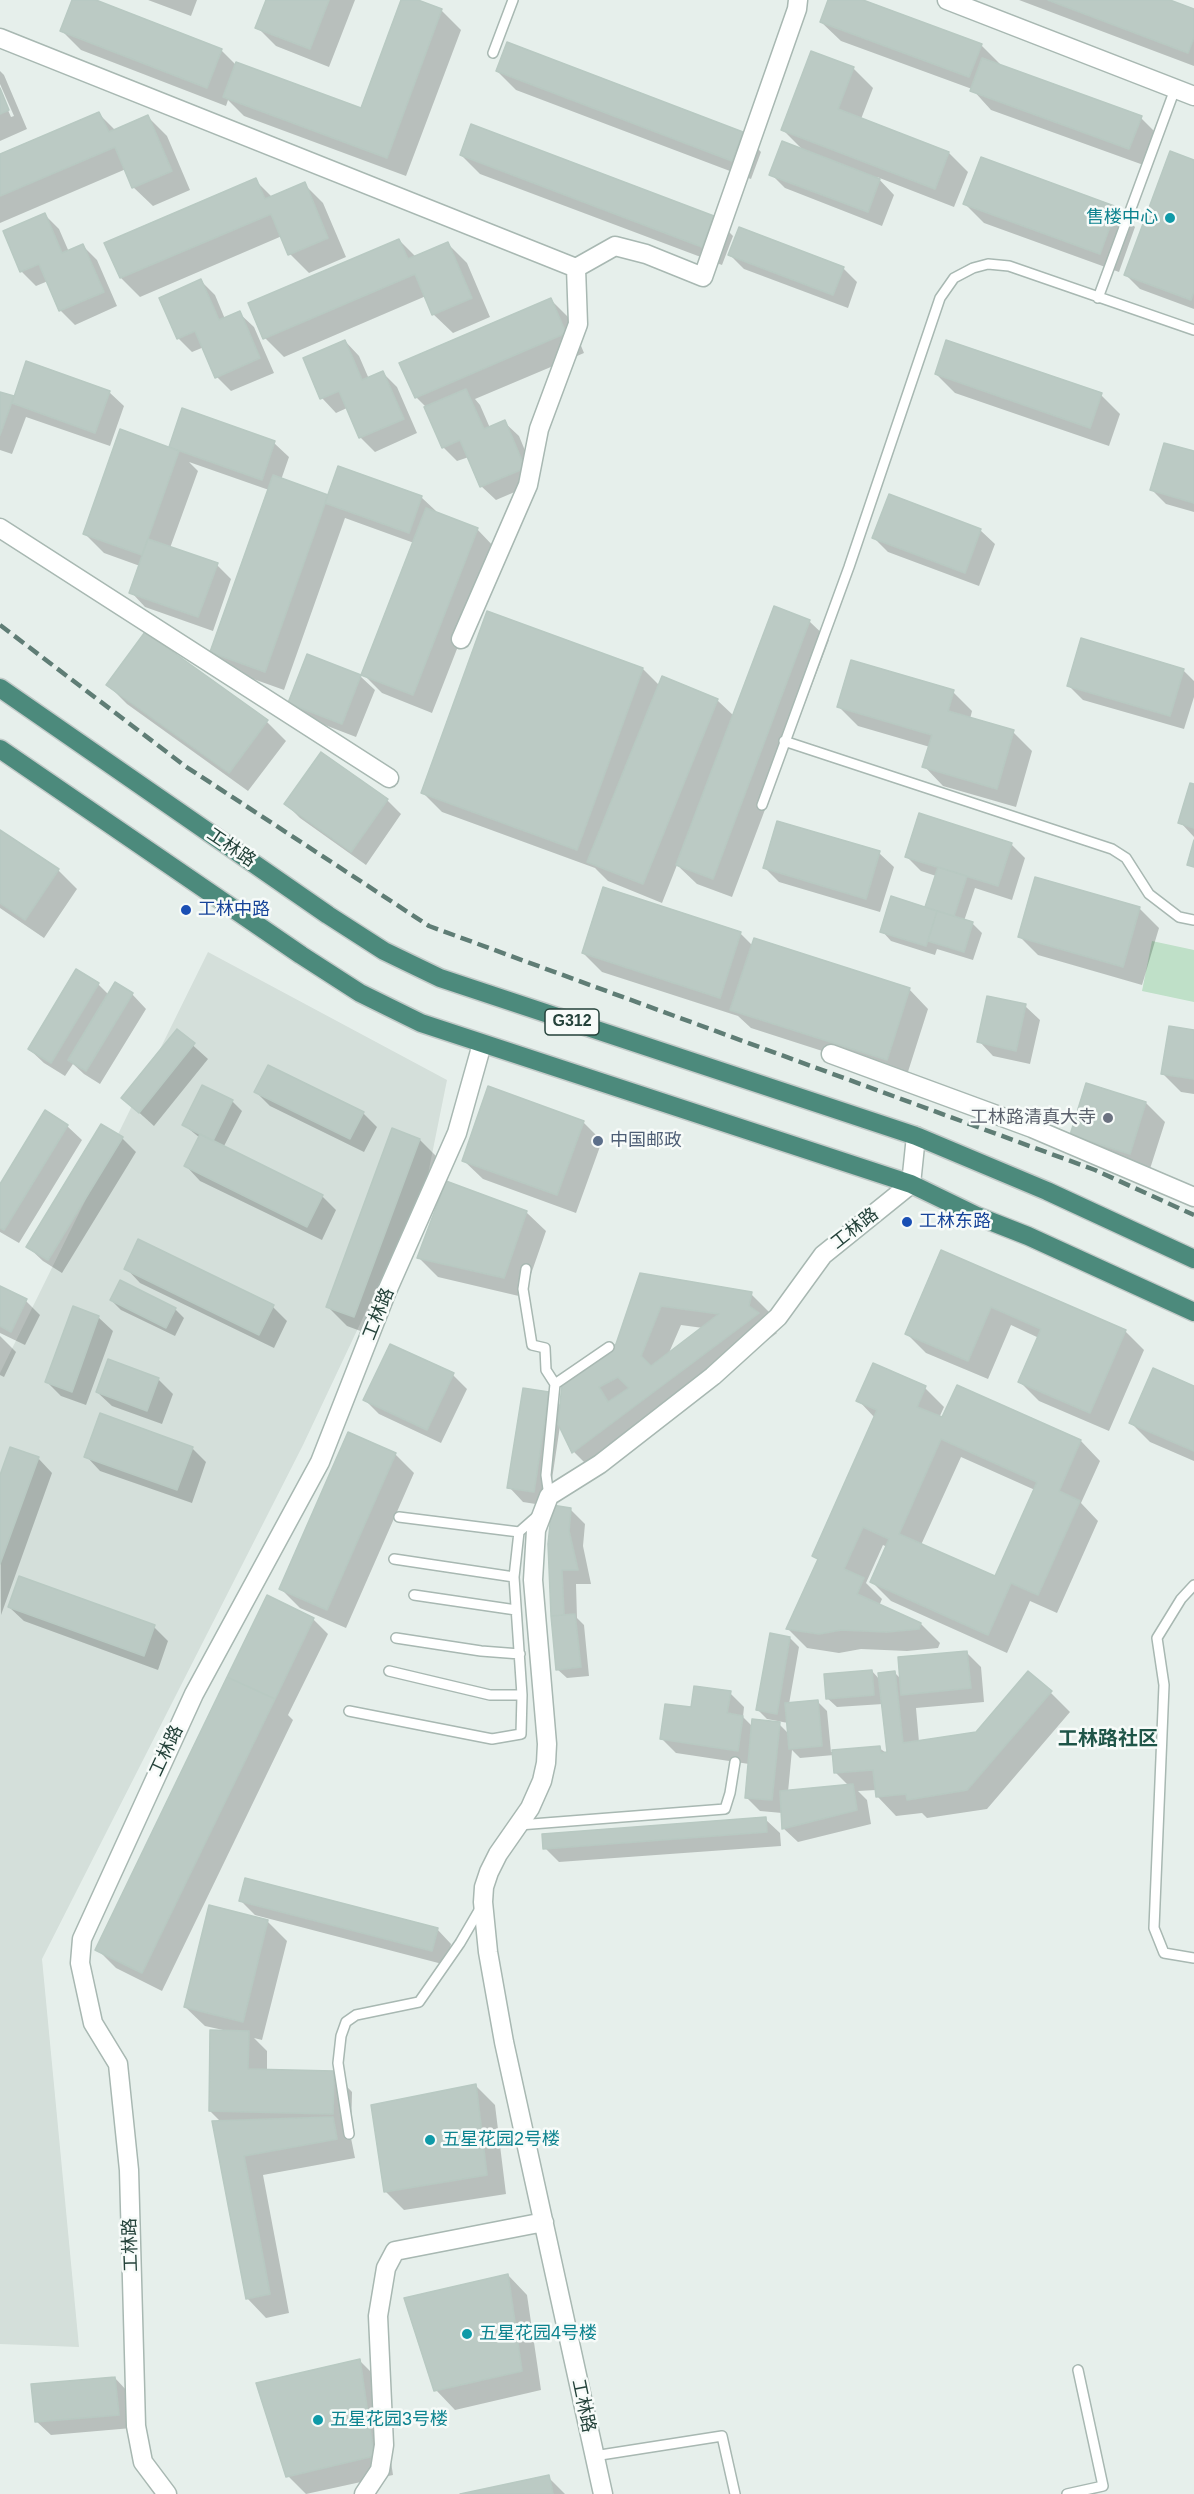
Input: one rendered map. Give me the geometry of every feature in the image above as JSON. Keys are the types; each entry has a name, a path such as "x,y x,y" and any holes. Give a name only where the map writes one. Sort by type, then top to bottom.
{"highway":[{"name":"工林路","path":"0,688 328,915 384,951 440,978 916,1136 1047,1191 1194,1259"},
{"path":"0,748 301,955 360,993 421,1023 911,1184 977,1216 1038,1240 1194,1312"}],"street":[{"path":"576,268 615,246 646,254 703,276 797,9 798,0"},
{"path":"947,0 1194,96"},
{"path":"0,38 576,268"},
{"path":"461,639 528,485 540,429 578,324 576,268"},
{"path":"0,528 389,778"},
{"name":"工林路","path":"166,2493 143,2462 136,2426 129,2170 118,2064 93,2023 80,1963 82,1939 194,1694 320,1462 387,1291 457,1132 482,1044"},
{"path":"831,1054 1032,1128 1194,1197"},
{"path":"911,1184 916,1136"},
{"name":"工林路","path":"603,2494 496,2003 483,1902 484,1887 489,1872 534,1799 542,1781 546,1763 547,1744 533,1580 533,1550 540,1514 549,1496 600,1464 712,1376 778,1317 823,1254 911,1184"},
{"path":"364,2494 380,2470 384,2445 378,2316 386,2268 395,2252 544,2222"}],"lane":[{"path":"493,53 513,0"},
{"path":"1098,298 1174,89"},
{"path":"762,805 849,567 940,297 954,278 973,268 988,264 1009,266 1194,330"},
{"path":"784,741 1112,849 1126,858 1149,894 1179,917 1194,920"},
{"path":"526,1269 523,1289 532,1345 545,1348 546,1370 555,1384 546,1475 549,1496"},
{"path":"555,1384 609,1347"},
{"path":"349,1711 492,1739 521,1734 522,1695 514,1577 519,1532 540,1514"},
{"path":"399,1517 519,1532"},
{"path":"394,1559 514,1577"},
{"path":"1194,1585 1181,1599 1157,1638 1164,1685 1154,1928 1164,1953 1194,1958"},
{"path":"414,1595 516,1610"},
{"path":"396,1638 481,1651 520,1654"},
{"path":"389,1671 489,1695 522,1695"},
{"path":"519,1825 725,1809 735,1762"},
{"path":"348,2134 338,2063 341,2036 346,2022 356,2015 419,2002 460,1943 483,1902"},
{"path":"1067,2494 1103,2486 1078,2370"},
{"path":"594,2456 722,2436 735,2494"}],"shaded area":[{"path":"208,952 447,1080 426,1184 303,1445 42,1959 79,2347 0,2344 0,1373"}],"green space":[{"path":"1152,941 1194,950 1194,1002 1142,991"}],"building":[{"path":"72,0 96,0 222,49 207,88 60,31"},
{"path":"266,0 329,0 310,49 255,28"},
{"path":"401,0 418,0 442,9 387,158 223,97 236,62 361,108"},
{"path":"828,0 863,0 982,44 969,77 820,22"},
{"path":"1048,0 1170,0 1194,9 1194,37 1188,53"},
{"path":"507,42 743,132 732,161 496,71"},
{"path":"811,51 854,67 838,109 949,152 935,189 781,130"},
{"path":"982,58 1142,116 1129,149 970,91"},
{"path":"0,88 9,110 0,114"},
{"path":"99,112 109,132 148,115 172,171 132,188 115,147 0,196 0,154"},
{"path":"471,124 714,216 702,247 460,155"},
{"path":"782,141 880,179 868,212 769,175"},
{"name":"售楼中心","path":"1170,151 1194,160 1194,291 1191,300 1124,275"},
{"path":"981,157 1117,207 1100,254 963,204"},
{"path":"256,178 265,199 305,182 328,238 288,255 271,214 120,278 104,243"},
{"path":"45,213 62,253 83,244 104,292 59,311 39,264 20,272 3,231"},
{"path":"739,227 844,267 833,295 728,255"},
{"path":"399,239 408,259 448,242 472,298 432,315 415,274 263,339 248,303"},
{"path":"201,279 219,320 240,311 260,358 215,378 195,331 177,339 159,298"},
{"path":"551,298 566,333 415,398 399,363"},
{"path":"345,340 362,380 383,371 404,419 359,438 339,391 320,399 303,358"},
{"path":"946,340 1102,393 1090,428 935,374"},
{"path":"26,361 110,391 95,433 12,403"},
{"path":"466,389 484,429 505,420 525,468 480,487 460,440 442,448 424,407"},
{"path":"0,392 14,396 0,435"},
{"path":"182,408 275,441 262,480 169,447"},
{"path":"120,429 179,451 142,555 83,534"},
{"path":"1164,443 1194,451 1194,503 1150,490"},
{"path":"338,466 422,496 409,533 325,503"},
{"path":"273,475 328,495 265,672 210,652"},
{"path":"889,494 981,529 965,573 872,538"},
{"path":"426,508 478,528 413,695 361,675"},
{"path":"148,539 218,563 198,617 129,593"},
{"path":"774,606 810,620 713,879 676,865"},
{"path":"487,611 643,668 577,850 421,793"},
{"path":"145,632 268,720 229,773 106,685"},
{"path":"1081,638 1184,669 1170,716 1067,686"},
{"path":"307,654 361,675 342,724 288,703"},
{"path":"851,660 954,690 948,711 1014,730 997,789 922,767 932,735 837,707"},
{"path":"662,676 718,699 643,884 587,862"},
{"path":"321,752 388,799 351,852 284,804"},
{"path":"1190,783 1194,784 1194,828 1178,823"},
{"path":"919,813 1012,843 998,886 905,857"},
{"path":"777,821 880,851 866,899 763,868"},
{"path":"0,830 59,869 25,920 0,903"},
{"path":"1194,840 1194,867 1187,865"},
{"path":"938,867 967,876 954,916 925,907"},
{"path":"1035,877 1140,907 1123,967 1018,937"},
{"path":"603,887 741,932 720,998 582,953"},
{"path":"891,896 937,911 926,946 880,932"},
{"path":"937,911 973,922 964,952 928,941"},
{"path":"754,938 910,988 887,1060 730,1010"},
{"path":"76,969 99,983 51,1063 28,1049"},
{"path":"115,982 133,993 86,1071 68,1060"},
{"path":"987,996 1026,1004 1016,1051 977,1042"},
{"path":"1169,1026 1194,1030 1194,1079 1161,1074"},
{"path":"177,1029 195,1043 139,1113 121,1098"},
{"path":"268,1065 364,1112 350,1139 254,1092"},
{"name":"工林路清真大寺","path":"1086,1083 1146,1102 1130,1154 1070,1135"},
{"path":"202,1085 233,1100 213,1141 182,1125"},
{"path":"488,1086 584,1121 557,1195 462,1161"},
{"path":"45,1110 68,1125 4,1230 0,1228 0,1184"},
{"path":"101,1124 123,1137 48,1260 26,1247"},
{"path":"392,1128 420,1139 354,1317 326,1307"},
{"path":"200,1134 323,1195 307,1227 184,1166"},
{"path":"446,1181 527,1211 504,1278 417,1258"},
{"path":"138,1239 274,1305 259,1335 124,1269"},
{"path":"941,1250 1126,1330 1090,1413 1018,1382 1041,1329 991,1307 968,1361 905,1334"},
{"path":"640,1273 752,1292 749,1306 759,1313 572,1453 558,1424 562,1384 616,1344","holes":["661,1306 719,1314 651,1366 641,1356","618,1377 629,1388 608,1402 599,1387"]},
{"path":"120,1280 176,1308 166,1328 110,1300"},
{"path":"0,1286 27,1299 11,1332 0,1326"},
{"path":"73,1306 99,1316 72,1392 45,1382"},
{"path":"390,1344 454,1373 427,1430 363,1400"},
{"path":"108,1359 159,1378 147,1411 96,1392"},
{"path":"873,1363 926,1386 917,1407 942,1417 957,1385 1081,1440 1059,1491 1080,1501 1038,1595 1011,1583 988,1635 870,1582 889,1539 863,1527 844,1569 864,1578 857,1594 921,1623 919,1629 887,1632 841,1630 819,1634 786,1629 818,1559 812,1556 877,1410 856,1401","holes":["941,1439 1037,1482 995,1576 899,1534"]},
{"path":"1153,1368 1194,1386 1194,1451 1129,1423"},
{"path":"523,1388 549,1392 534,1492 507,1488"},
{"path":"100,1413 193,1447 177,1490 84,1457"},
{"path":"348,1432 396,1453 327,1610 279,1589"},
{"path":"10,1447 39,1457 0,1564 0,1475"},
{"path":"552,1505 571,1508 569,1531 578,1570 562,1570 564,1615 551,1616 548,1544"},
{"path":"19,1576 155,1625 144,1656 8,1607"},
{"path":"267,1595 314,1618 275,1699 227,1677"},
{"path":"575,1614 581,1667 556,1670 551,1616"},
{"path":"770,1633 790,1637 777,1714 756,1710"},
{"path":"967,1651 971,1688 901,1695 898,1657"},
{"path":"872,1670 874,1695 826,1699 824,1674"},
{"path":"895,1671 903,1743 976,1732 1028,1671 1052,1691 967,1790 907,1800 906,1794 876,1797 873,1770 834,1773 832,1750 880,1746 881,1753 887,1752 878,1673"},
{"path":"227,1677 275,1699 142,1973 95,1950"},
{"path":"694,1686 731,1691 727,1713 743,1716 738,1751 660,1739 665,1704 691,1707"},
{"path":"818,1700 822,1746 789,1749 785,1703"},
{"path":"752,1719 780,1722 772,1800 745,1798"},
{"path":"853,1784 857,1810 782,1829 780,1791"},
{"path":"766,1817 767,1832 543,1849 542,1834"},
{"path":"245,1878 438,1928 432,1951 239,1901"},
{"path":"209,1905 268,1920 243,2022 184,2007"},
{"path":"210,2030 249,2031 248,2069 334,2071 333,2114 209,2111"},
{"name":"五星花园2号楼","path":"476,2084 487,2175 384,2192 371,2105"},
{"path":"333,2117 337,2139 244,2156 270,2294 246,2299 212,2121"},
{"name":"五星花园4号楼","path":"508,2274 522,2371 434,2391 404,2298"},
{"name":"五星花园3号楼","path":"360,2359 374,2456 286,2477 256,2383"},
{"path":"115,2377 119,2415 35,2422 31,2384"},
{"path":"549,2475 553,2494 460,2494"}],"railway":[{"path":"0,625 185,766 429,926 1095,1170 1194,1215"}],"place":[{"name":"售楼中心","path":"1170,218"},
{"name":"工林中路","path":"186,910"},
{"name":"工林路清真大寺","path":"1108,1118"},
{"name":"中国邮政","path":"598,1141"},
{"name":"工林东路","path":"907,1222"},
{"name":"五星花园2号楼","path":"430,2140"},
{"name":"五星花园4号楼","path":"467,2334"},
{"name":"五星花园3号楼","path":"318,2420"}],"district":[{"name":"工林路社区","path":"1108,1739"}]}
